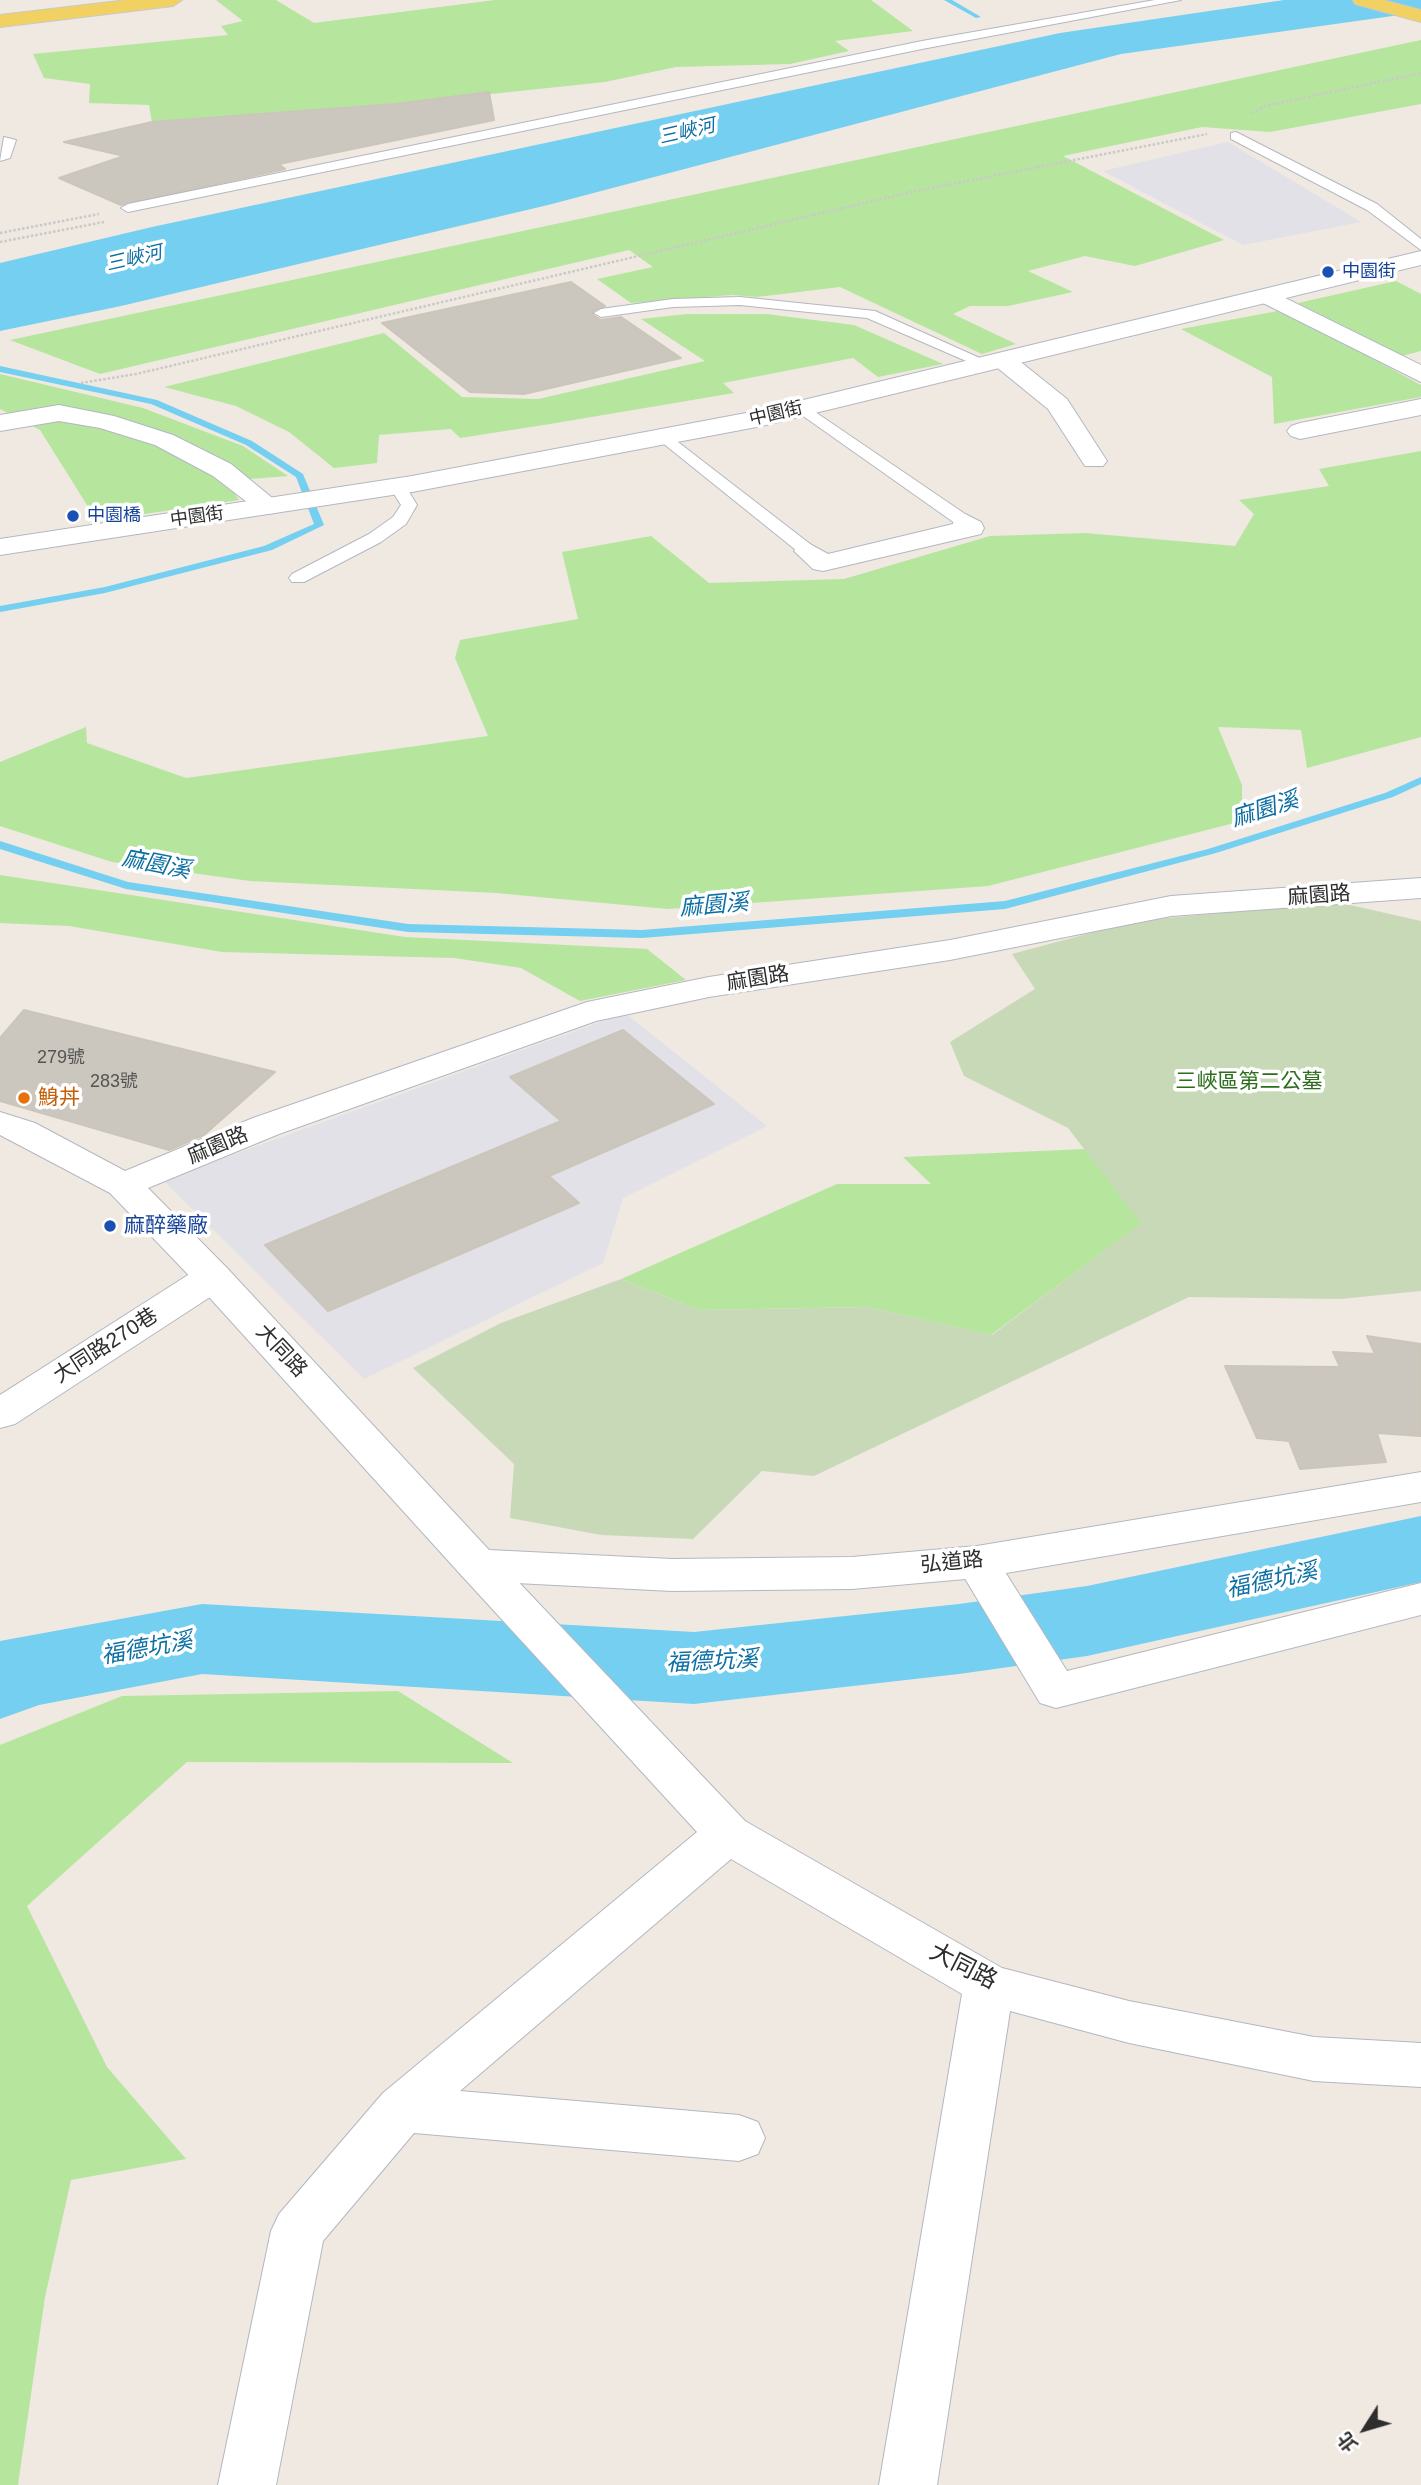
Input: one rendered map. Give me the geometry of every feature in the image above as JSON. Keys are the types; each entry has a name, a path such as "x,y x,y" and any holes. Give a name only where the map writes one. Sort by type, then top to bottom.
{"main road":[{"path":"0,13 102,0"},
{"path":"0,21 173,0"},
{"path":"1362,0 1421,16"},
{"path":"1402,0 1421,5"}],"street":[{"name":"中園街","path":"405,485 665,437 802,408 1421,258"},
{"path":"1267,296 1421,375"},
{"path":"994,362 1058,404 1094,461"},
{"path":"1300,431 1421,407"},
{"path":"0,423 59,413 106,421 164,440 222,470 269,506 405,485"},
{"name":"中園街","path":"0,547 269,506"},
{"path":"808,551 823,563 971,528 965,522"},
{"name":"麻園路","path":"123,1185 266,1126 587,1012 709,987 950,950 1171,906 1421,888"},
{"name":"大同路","path":"0,1123 22,1131 123,1185 213,1277 589,1688 728,1834 989,1985 1129,2022 1314,2059 1421,2066"},
{"name":"大同路270巷","path":"0,1414 213,1277"},
{"name":"弘道路","path":"477,1565 672,1575 852,1573 987,1578 1421,1487"},
{"path":"987,1578 1056,1690 1421,1599"},
{"path":"247,2485 298,2231 402,2109 728,1834"},
{"path":"908,2485 989,1985"},
{"path":"402,2109 739,2138"}],"lane":[{"path":"128,208 922,45 1175,0"},
{"path":"1236,136 1372,207 1421,246"},
{"path":"0,157 5,155 9,140"},
{"path":"601,313 673,303 740,301 870,314 994,362"},
{"path":"802,408 965,522"},
{"path":"665,437 808,551"},
{"path":"298,578 375,538 400,520 409,505 405,485"}],"path":[{"path":"1244,118 1265,106 1421,73"},
{"path":"136,374 911,192 1209,133"},
{"path":"0,233 128,208"}],"shaded area":[{"path":"1227,142 1361,222 1243,245 1103,171"},
{"path":"625,1013 767,1126 623,1198 603,1263 364,1379 163,1180"}],"green space":[{"path":"216,0 276,0 314,23 495,0 871,0 913,31 835,41 849,51 790,64 676,67 605,82 396,104 152,122 149,105 89,103 90,84 44,78 33,54 228,35 221,26 243,21"},
{"path":"1421,40 1421,104 1270,132 1202,127 1063,156 1224,240 1135,266 1085,256 1028,271 1073,292 1008,306 970,306 953,314 1016,344 982,354 840,287 757,297 732,295 631,303 597,279 653,267 629,250 100,374 10,340"},
{"path":"1396,281 1421,294 1421,351 1402,356 1298,303"},
{"path":"1283,310 1421,385 1421,397 1274,424 1272,377 1181,329"},
{"path":"687,314 766,314 854,325 943,364 878,377 853,358 723,383 734,393 550,424 460,438 451,429 379,435 377,463 334,468 289,432 236,406 164,387 384,333 462,397 538,399 705,361 641,319"},
{"path":"0,374 143,408 243,446 288,476 226,481 239,500 97,521 40,430 0,409"},
{"path":"1421,451 1421,737 1307,768 1301,730 1218,727 1242,785 1242,821 988,886 668,909 496,893 250,881 112,862 0,826 0,762 86,727 87,743 186,778 488,736 455,658 460,640 578,619 562,552 651,536 709,583 844,579 990,536 1085,533 1235,546 1254,514 1239,500 1329,486 1319,469"},
{"path":"0,875 405,937 647,949 686,980 580,1001 521,968 454,958 222,952 69,926 0,923"},
{"name":"三峽區第二公墓","path":"1337,902 1421,921 1421,1291 1340,1299 1189,1297 814,1476 762,1471 693,1539 601,1535 510,1518 514,1464 413,1368 501,1323 621,1279 699,1310 867,1307 992,1335 1141,1223 1068,1128 964,1076 950,1042 1035,989 1012,954 1135,921"},
{"path":"1085,1149 1142,1223 991,1335 867,1307 699,1310 621,1279 837,1184 931,1184 903,1157"},
{"path":"398,1691 513,1763 187,1762 27,1906 107,2067 186,2159 71,2180 45,2297 18,2485 0,2485 0,1745 122,1696"}],"water":[{"name":"三峽河","path":"1284,0 1421,0 1421,12 1121,54 548,205 121,306 0,331 0,263 152,227 1060,33"}],"building":[{"path":"489,92 494,120 279,164 285,169 121,205 59,178 124,156 64,142 152,122 396,104"},
{"path":"571,282 605,306 593,311 593,315 601,320 621,317 681,358 524,394 470,392 382,323"},
{"path":"24,1010 275,1072 204,1135 169,1150 0,1101 0,1038"},
{"path":"623,1030 714,1104 549,1176 579,1203 328,1311 265,1245 561,1121 510,1077"},
{"path":"1367,1336 1421,1344 1421,1436 1377,1433 1386,1462 1300,1469 1289,1441 1257,1438 1225,1366 1340,1367 1333,1352 1375,1354"}],"waterway":[{"path":"947,0 978,17"},
{"name":"麻園溪","path":"0,369 154,402 249,443 300,476 319,525 268,548 105,590 0,609"},
{"name":"麻園溪","path":"0,845 126,885 408,928 642,934 1005,905 1212,851 1389,795 1421,780"},
{"name":"福德坑溪","path":"0,1683 11,1674 202,1639 694,1668 959,1639 1087,1621 1421,1549"}],"place":[{"name":"中園街","path":"1328,272"},
{"name":"中園橋","path":"73,516"},
{"name":"鯓丼","path":"24,1098"},
{"name":"麻醉藥廠","path":"110,1226"}]}
